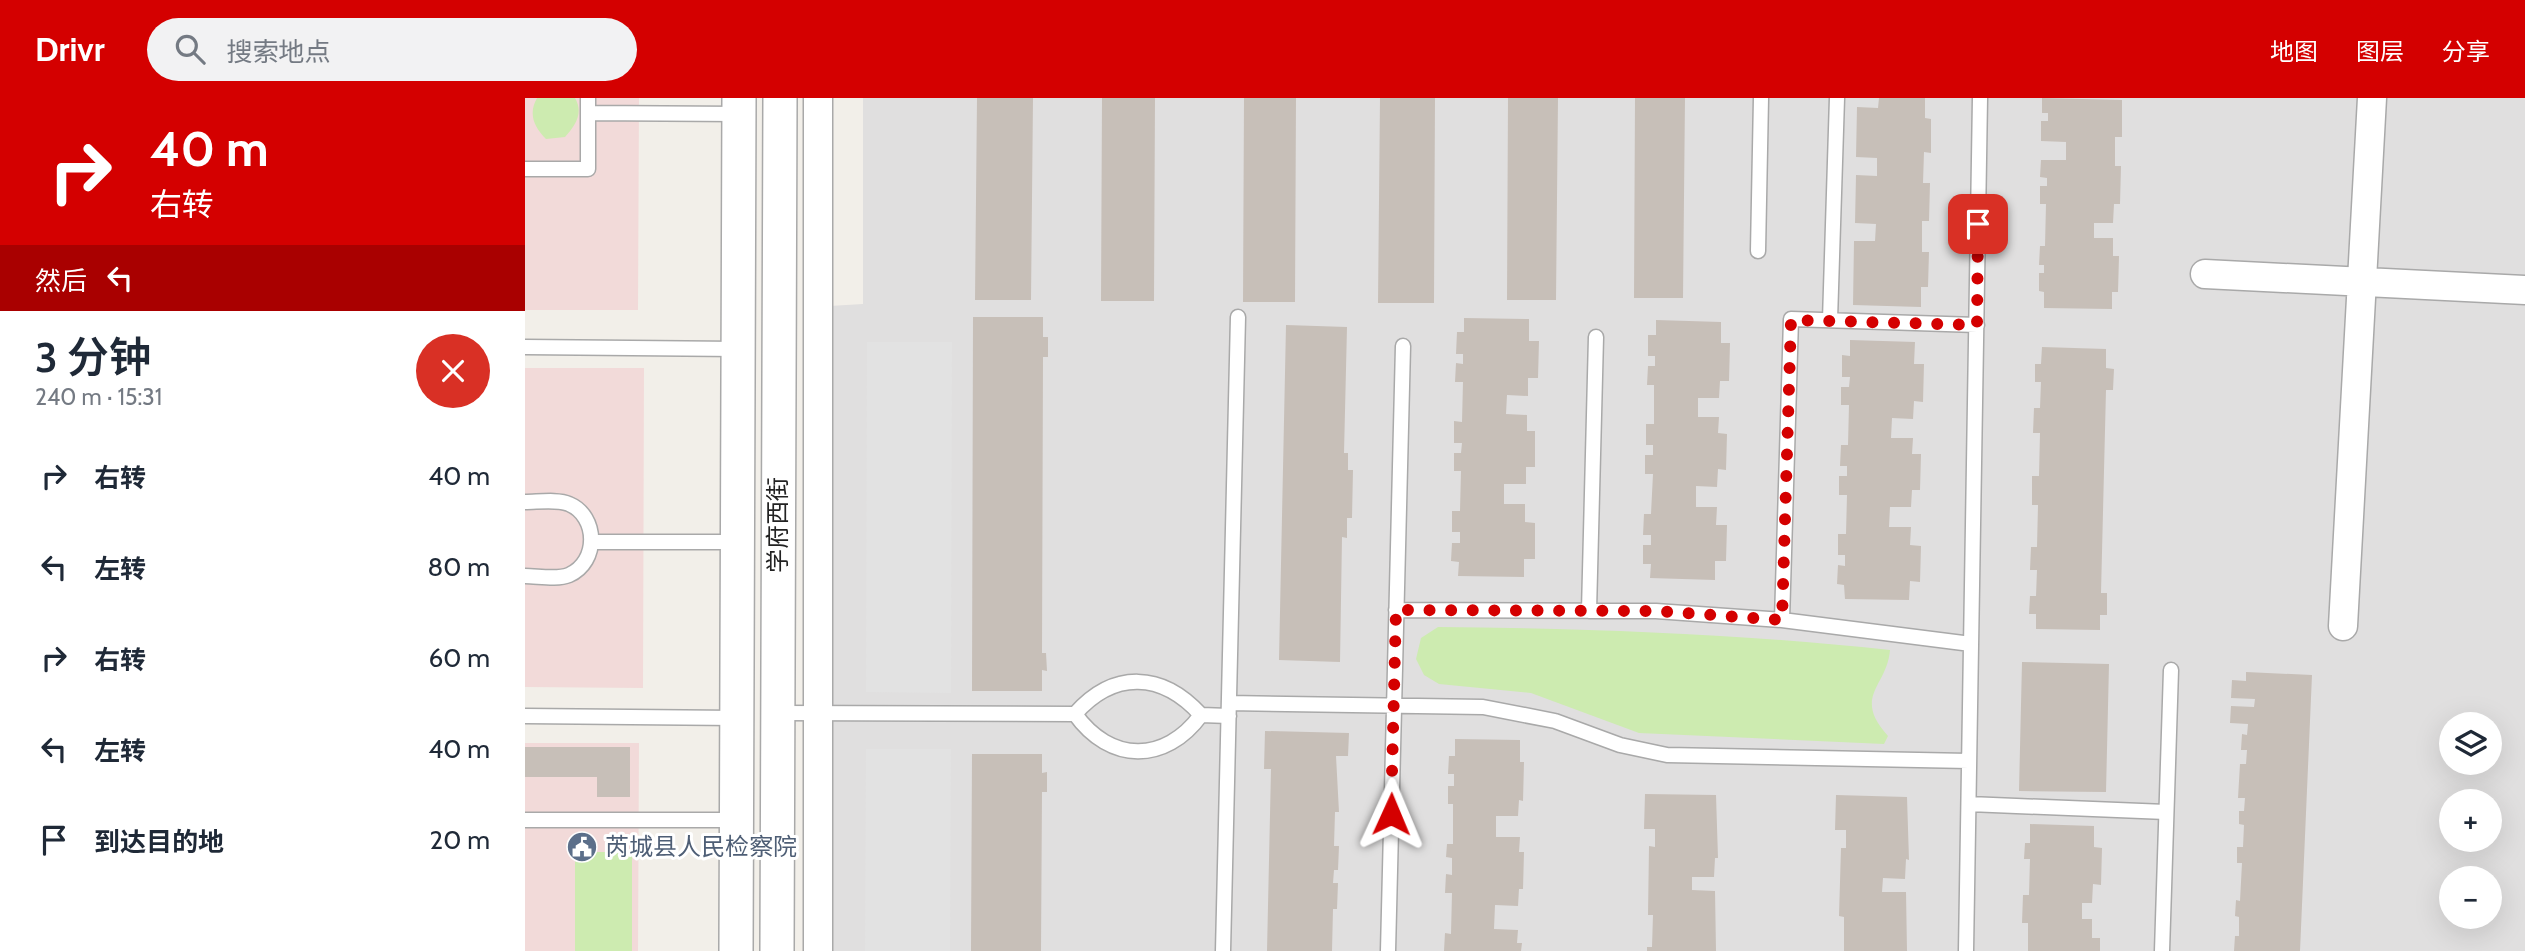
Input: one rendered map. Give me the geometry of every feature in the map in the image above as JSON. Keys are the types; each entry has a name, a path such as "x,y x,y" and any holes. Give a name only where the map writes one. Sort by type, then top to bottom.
{"street":[{"name":"学府西街","path":"777,951 780,98"},
{"path":"818,98 818,951"},
{"path":"2343,626 2372,98"},
{"name":"学府西街","path":"736,951 739,106"},
{"path":"2205,274 2525,290"}],"lane":[{"path":"1758,251 1761,98"},
{"path":"1830,320 1837,98"},
{"path":"1966,951 1980,98"},
{"path":"525,169 588,169 588,106 739,106"},
{"path":"1223,951 1238,317"},
{"path":"1782,620 1791,320 1977,325"},
{"path":"1589,611 1596,337"},
{"path":"1388,951 1403,346"},
{"path":"525,347 738,349"},
{"path":"525,502 567,502 586,518 592,541 584,563 567,576 525,576"},
{"path":"592,541 737,542"},
{"path":"1396,610 1589,611 1782,620 1971,644"},
{"path":"2162,951 2171,670"},
{"path":"778,713 1075,715 1101,691 1135,682 1172,690 1201,715"},
{"path":"1075,715 1085,729 1099,740 1133,752 1167,746 1180,738 1201,715 1229,709 1394,705 1483,707 1519,712 1555,721 1620,745 1667,755 1969,761"},
{"path":"525,716 737,718"},
{"path":"1969,804 2166,812"},
{"path":"525,820 736,820"}],"shaded area":[{"path":"525,98 639,98 638,310 525,310"},
{"path":"863,98 2525,98 2525,951 827,951 830,306 863,304"},
{"path":"867,342 952,342 951,693 866,692"},
{"path":"525,368 644,368 643,688 525,687"},
{"name":"芮城县人民检察院","path":"525,743 639,743 638,951 525,951"},
{"path":"866,749 951,749 950,951 865,951"}],"green space":[{"path":"537,98 575,98 578,114 575,124 565,137 546,139 538,130 533,115"},
{"path":"1438,627 1664,633 1890,650 1888,663 1872,701 1878,722 1888,736 1884,744 1639,733 1531,693 1439,684 1424,675 1416,659 1421,638"},
{"path":"575,852 632,852 632,951 575,951"}],"building":[{"path":"977,98 1033,98 1031,300 975,300"},
{"path":"1102,98 1155,98 1154,301 1101,301"},
{"path":"1244,98 1296,98 1295,302 1243,302"},
{"path":"1380,98 1435,98 1434,303 1378,303"},
{"path":"1508,98 1558,98 1556,300 1507,300"},
{"path":"1635,98 1685,98 1683,298 1634,298"},
{"path":"1879,98 1925,98 1925,118 1931,119 1931,153 1924,152 1923,183 1930,183 1929,221 1922,221 1922,252 1929,252 1928,287 1921,287 1921,307 1853,305 1854,241 1875,241 1876,224 1855,223 1856,175 1877,176 1877,158 1856,157 1857,107 1878,108"},
{"path":"2042,98 2122,100 2122,137 2115,137 2115,166 2121,166 2120,204 2114,204 2113,223 2094,223 2094,238 2113,238 2113,256 2119,256 2118,292 2112,292 2112,309 2044,308 2044,292 2039,291 2039,273 2044,273 2044,265 2039,265 2040,246 2045,246 2046,204 2040,204 2040,186 2047,186 2047,178 2040,177 2041,160 2066,160 2066,142 2041,141 2041,121 2048,121 2048,113 2042,113"},
{"path":"973,317 1043,317 1043,337 1048,337 1048,357 1043,357 1042,653 1046,653 1047,671 1042,670 1042,691 972,691"},
{"path":"1464,318 1529,319 1529,341 1539,341 1538,378 1528,378 1528,396 1507,395 1506,414 1527,415 1527,431 1535,431 1535,467 1526,467 1526,484 1504,484 1504,504 1525,504 1525,522 1535,523 1535,559 1524,559 1524,577 1458,576 1459,562 1451,561 1452,543 1460,543 1460,532 1452,532 1452,511 1460,511 1461,471 1454,471 1454,453 1461,453 1462,443 1454,443 1454,421 1462,422 1463,382 1455,382 1456,363 1463,364 1463,354 1456,354 1457,332 1464,332"},
{"path":"1656,320 1721,322 1721,343 1730,343 1729,381 1720,381 1719,398 1698,398 1698,417 1719,417 1718,433 1727,434 1726,470 1718,469 1717,487 1696,486 1696,507 1717,507 1716,525 1727,525 1726,561 1715,561 1715,580 1650,578 1651,564 1643,564 1643,545 1651,545 1651,535 1643,535 1644,514 1651,514 1653,474 1645,474 1645,455 1653,455 1653,445 1646,445 1646,424 1654,424 1654,385 1647,385 1648,366 1655,366 1655,356 1648,356 1648,335 1656,335"},
{"path":"1286,325 1347,327 1344,453 1348,453 1348,470 1353,470 1352,518 1347,518 1347,538 1342,537 1340,662 1279,660"},
{"path":"1850,340 1915,342 1914,364 1924,364 1923,402 1914,401 1913,419 1892,418 1891,438 1913,438 1912,454 1921,454 1920,490 1912,490 1911,507 1890,507 1889,527 1911,527 1910,545 1921,546 1920,582 1910,581 1909,600 1845,599 1844,585 1837,584 1838,565 1845,566 1845,555 1838,555 1838,534 1846,534 1847,495 1839,495 1839,476 1847,476 1847,466 1840,466 1841,445 1848,445 1849,405 1841,405 1841,387 1849,387 1850,377 1842,377 1842,355 1850,356"},
{"path":"2042,347 2106,349 2106,368 2114,369 2113,390 2106,390 2101,593 2107,593 2107,615 2100,615 2100,630 2036,629 2036,614 2029,614 2030,596 2036,596 2037,570 2030,570 2031,547 2037,547 2038,505 2032,505 2032,476 2039,476 2040,433 2033,433 2034,408 2040,408 2041,382 2035,382 2035,364 2041,364"},
{"path":"2022,662 2109,664 2106,792 2019,791"},
{"path":"2246,672 2312,675 2300,951 2234,951 2235,936 2239,936 2239,917 2235,916 2236,900 2240,901 2242,863 2237,863 2237,847 2243,847 2244,825 2239,824 2239,811 2244,811 2245,798 2238,798 2240,764 2246,764 2247,750 2241,750 2242,734 2247,735 2248,724 2230,723 2231,706 2254,707 2255,699 2231,698 2232,680 2246,681"},
{"path":"1265,731 1349,733 1348,756 1336,756 1339,812 1335,812 1334,846 1339,846 1338,870 1334,870 1333,883 1338,883 1337,909 1333,909 1332,951 1267,951 1271,769 1264,769"},
{"path":"1455,739 1520,740 1520,762 1524,762 1523,801 1519,800 1518,816 1496,816 1496,837 1520,837 1519,852 1524,852 1523,889 1519,889 1518,906 1495,905 1494,929 1518,930 1517,943 1522,943 1521,951 1444,951 1445,933 1451,934 1452,893 1445,893 1446,874 1452,875 1452,858 1446,857 1447,844 1453,844 1453,804 1448,804 1448,786 1454,786 1454,774 1448,774 1449,756 1455,756"},
{"path":"525,747 630,747 630,797 597,797 597,777 525,777"},
{"path":"972,754 1042,754 1042,773 1047,772 1047,792 1042,792 1041,951 971,951"},
{"path":"1645,794 1716,795 1718,858 1715,858 1714,877 1692,877 1692,890 1715,891 1716,951 1647,951 1647,947 1652,947 1653,915 1648,915 1649,846 1655,847 1655,829 1644,829"},
{"path":"1836,795 1907,797 1909,860 1906,859 1905,879 1883,878 1882,892 1906,892 1907,951 1844,951 1844,917 1839,916 1841,848 1846,848 1846,830 1835,830"},
{"path":"2030,824 2094,826 2094,847 2102,848 2101,885 2093,884 2092,903 2082,903 2082,919 2092,919 2092,938 2100,938 2100,951 2028,951 2028,923 2022,923 2023,895 2029,895 2030,859 2024,859 2025,843 2030,843"}],"place":[{"name":"芮城县人民检察院","path":"582,847"}],"route":[{"path":"1391,814 1396,610 1656,611 1782,620 1791,320 1977,325 1978,224"}]}
